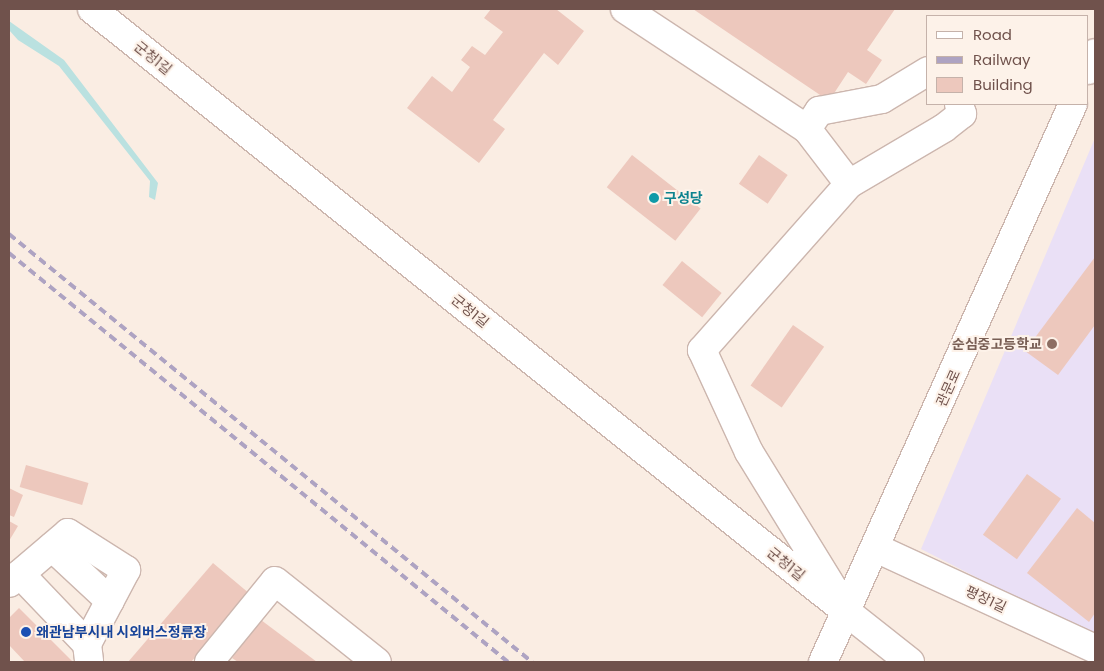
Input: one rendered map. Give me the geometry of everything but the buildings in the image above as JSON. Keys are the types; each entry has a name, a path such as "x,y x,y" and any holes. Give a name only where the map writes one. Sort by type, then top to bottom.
{"street":[{"name":"군청1길","path":"92,9 910,662"},
{"path":"625,9 807,129 849,184"},
{"path":"1089,68 1095,53"},
{"path":"807,129 819,112 882,98 926,72"},
{"path":"848,613 749,452 702,350 849,184 944,128 962,114 959,105"},
{"name":"관문로","path":"828,653 878,549 1073,105"},
{"path":"68,533 126,570 110,601 88,653 14,578 68,533"},
{"name":"평장1길","path":"878,549 1095,648"},
{"path":"209,662 275,581 377,662"}],"shaded area":[{"name":"순심중고등학교","path":"1095,138 1095,638 921,549"}],"water":[{"path":"9,21 64,60 158,183 155,200 149,197 150,181 59,66 18,40 9,30"}],"railway":[{"path":"9,234 532,662"},
{"path":"9,253 508,662"}],"place":[{"name":"구성당","path":"654,198"},
{"name":"순심중고등학교","path":"1052,344"},
{"name":"왜관남부시내 시외버스정류장","path":"26,632"}]}
